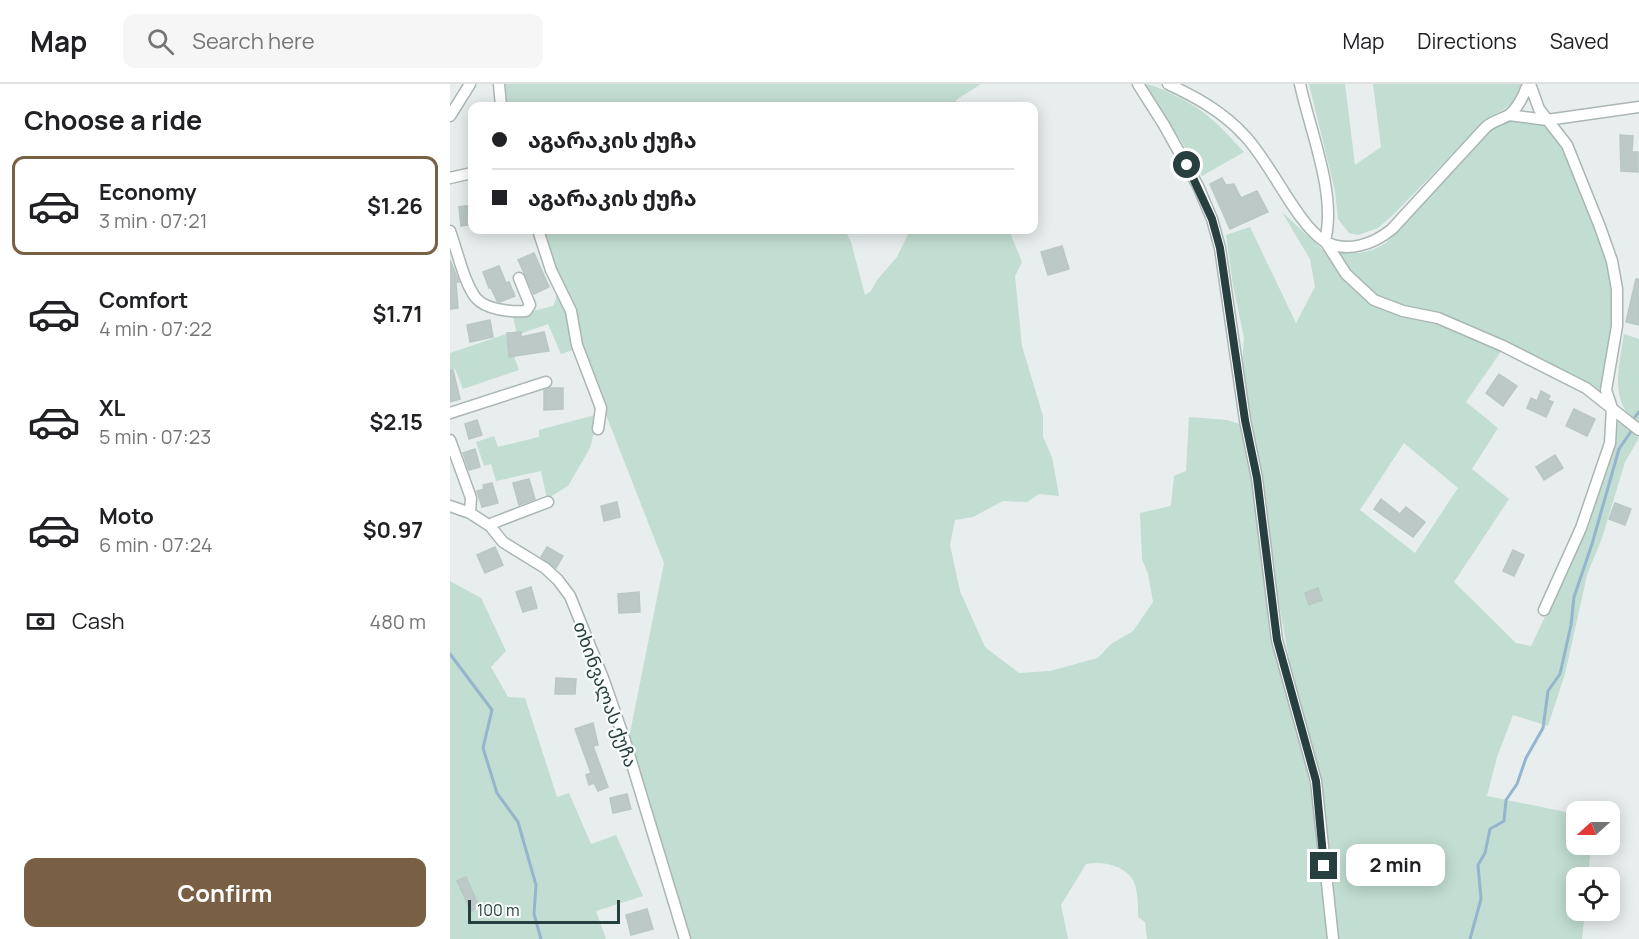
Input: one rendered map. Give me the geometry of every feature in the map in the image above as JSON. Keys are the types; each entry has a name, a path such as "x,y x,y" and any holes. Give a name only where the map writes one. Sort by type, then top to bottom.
{"street":[{"path":"450,116 470,84"},
{"path":"499,84 501,102"},
{"path":"1138,84 1198,186 1212,219 1220,248 1245,420 1257,478 1277,640 1316,781 1334,939"},
{"path":"1168,84 1221,114 1245,135 1309,226 1325,241 1346,274 1374,300 1403,311 1445,320 1503,346 1586,388 1639,430"},
{"path":"1300,84 1325,185 1329,227 1325,241"},
{"path":"1509,115 1523,98 1529,84"},
{"path":"1529,84 1547,120 1567,145 1612,261 1617,289 1617,326 1606,390 1612,408 1610,443 1581,528 1544,610"},
{"path":"1325,241 1344,246 1365,246 1382,238 1496,119 1509,115 1547,120 1639,107"},
{"path":"450,178 468,174"},
{"path":"450,231 473,292 481,302 501,310 526,311 530,305 519,278"},
{"path":"539,234 551,270 571,311 577,345 601,408 598,429"},
{"path":"450,413 546,382"},
{"path":"450,440 471,498 470,513"},
{"path":"490,526 548,502"},
{"name":"თხინვალას ქუჩა","path":"450,507 470,513 490,526 503,542 545,568 570,596 625,741 686,939"}],"green space":[{"path":"502,84 981,84 956,100 957,102 504,102"},
{"path":"1141,84 1161,89 1194,106 1219,126 1244,152 1202,176 1180,139"},
{"path":"1309,84 1345,84 1355,165 1381,147 1373,84 1522,84 1512,104 1483,122 1394,214 1378,228 1358,235 1349,233 1338,219 1335,191"},
{"path":"1516,120 1544,124 1558,137 1579,181 1599,236 1614,301 1610,342 1599,390 1490,336 1403,308 1373,295 1332,249 1347,253 1360,253 1386,243 1486,133 1504,121"},
{"path":"1282,212 1323,250 1369,304 1385,311 1441,322 1502,350 1466,402 1498,428 1472,469 1509,499 1454,582 1516,643 1531,646 1588,527 1618,421 1639,438 1625,462 1602,538 1587,575 1565,674 1548,726 1513,715 1497,757 1487,796 1566,812 1566,855 1590,855 1589,867 1566,867 1566,921 1584,921 1582,939 1339,939 1322,782 1291,671 1275,580 1264,481 1245,389 1242,365 1244,338 1226,235 1250,227 1296,323 1315,287 1310,259","holes":["1404,443 1458,488 1415,553 1360,510"]},
{"path":"541,234 847,234 865,295 871,291 877,280 897,257 908,234 1011,234 1022,262 1015,276 1022,346 1043,416 1043,437 1052,457 1059,496 1039,494 1027,502 1003,501 973,517 955,520 950,545 960,591 985,647 1019,673 1050,671 1098,658 1111,644 1133,631 1153,602 1148,574 1142,559 1140,513 1171,506 1174,476 1186,471 1189,417 1227,420 1243,425 1298,733 1316,810 1318,866 1327,911 1327,939 1147,939 1145,922 1138,917 1136,888 1129,875 1109,864 1093,863 1086,864 1061,905 1068,939 690,939 629,738 664,563 579,346"},
{"path":"556,289 562,293 576,349 561,354 548,324 517,335 513,316 553,306"},
{"path":"506,334 519,370 463,389 455,369 450,370 450,353"},
{"path":"1624,334 1639,339 1639,425 1629,416 1619,395 1618,371"},
{"path":"599,414 590,448 568,486 547,499 541,471 496,481 491,464 484,466 476,442 494,436 498,447 539,437 539,430"},
{"path":"450,581 481,598 506,651 491,667 508,697 525,698 557,797 569,793 591,844 616,835 643,896 596,911 606,939 450,939"}],"building":[{"path":"1620,135 1633,136 1632,152 1638,152 1638,172 1621,171"},
{"path":"1222,178 1226,185 1234,184 1241,198 1257,191 1268,212 1230,229 1210,184"},
{"path":"468,206 468,225 461,226 459,207"},
{"path":"1062,246 1069,269 1048,275 1041,252"},
{"path":"534,253 549,287 534,294 518,260"},
{"path":"450,260 459,282 456,282 458,308 450,309"},
{"path":"499,266 506,283 509,282 515,296 500,302 489,288 483,272"},
{"path":"1636,279 1639,279 1639,325 1626,322"},
{"path":"490,320 493,337 470,342 467,325"},
{"path":"521,332 521,337 544,332 549,351 509,357 507,333"},
{"path":"450,370 453,370 460,399 450,402"},
{"path":"1499,374 1517,386 1503,406 1486,393"},
{"path":"549,388 563,388 563,409 544,410 544,391"},
{"path":"1541,391 1550,396 1548,400 1553,402 1546,417 1527,408 1531,398 1537,401"},
{"path":"1574,409 1595,419 1587,436 1566,426"},
{"path":"477,420 482,435 469,439 465,424"},
{"path":"475,449 480,467 469,470 463,453"},
{"path":"1555,455 1563,468 1544,480 1536,467"},
{"path":"529,479 535,499 519,505 513,483"},
{"path":"492,483 498,503 482,507 477,491 484,489 483,485"},
{"path":"1381,499 1400,514 1406,507 1425,522 1413,537 1374,509"},
{"path":"617,502 620,517 604,521 601,506"},
{"path":"1615,503 1631,509 1625,525 1609,519"},
{"path":"495,547 503,565 485,573 477,555"},
{"path":"547,547 563,556 556,568 541,557"},
{"path":"1513,550 1524,555 1514,576 1503,571"},
{"path":"531,587 537,608 523,612 516,592"},
{"path":"1318,588 1322,600 1309,605 1305,593"},
{"path":"639,592 640,612 619,613 618,594"},
{"path":"556,678 576,679 575,694 555,694"},
{"path":"593,723 598,745 593,746 608,787 598,791 594,783 589,785 586,775 591,773 575,729"},
{"path":"627,794 631,809 613,813 610,798"},
{"path":"466,877 479,907 471,911 457,881"},
{"path":"647,909 653,929 631,935 626,915"}],"waterway":[{"path":"1635,417 1639,412"},
{"path":"1470,939 1481,899 1478,865 1485,853 1490,829 1504,821 1506,800 1517,784 1526,758 1543,728 1548,691 1560,674 1571,625 1574,597 1592,544 1619,449 1632,430"},
{"path":"450,654 492,710 483,748 497,793 518,822 536,885 534,914 541,939"}],"route":[{"path":"1187,165 1212,219 1220,248 1245,420 1257,478 1277,640 1316,781 1324,866"}]}
